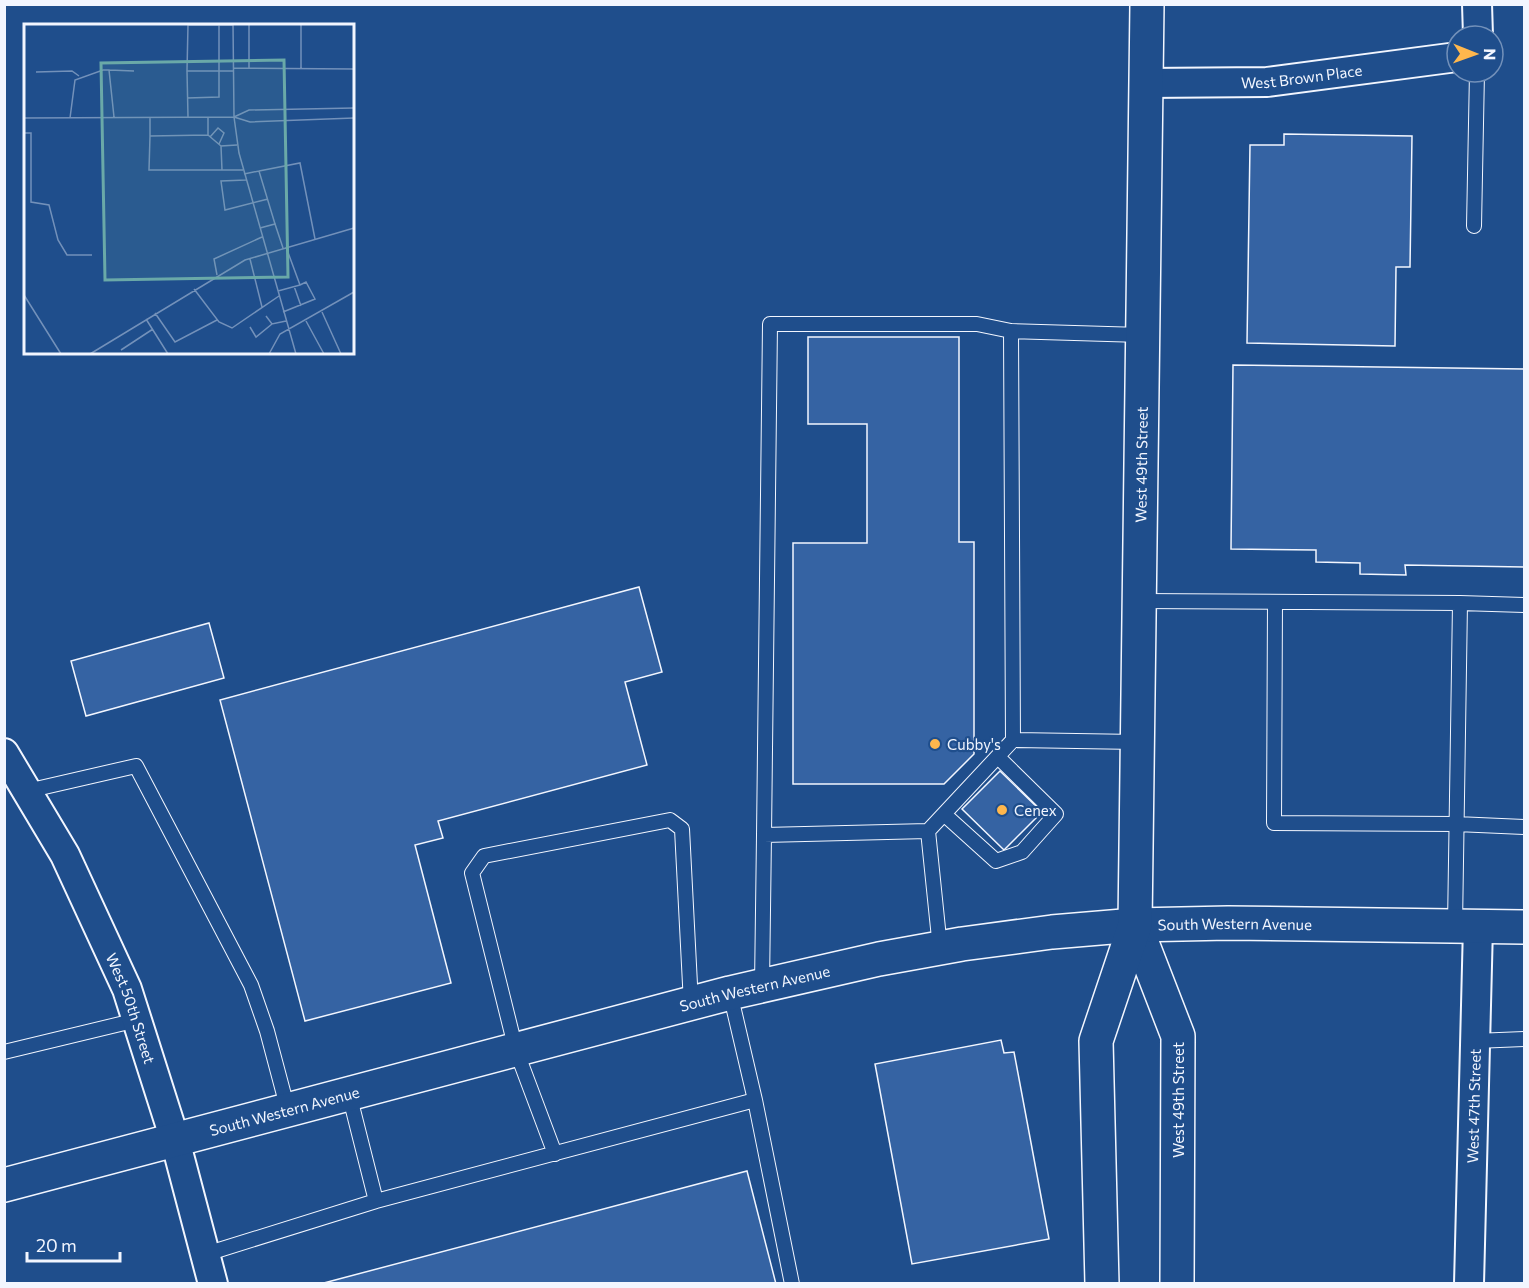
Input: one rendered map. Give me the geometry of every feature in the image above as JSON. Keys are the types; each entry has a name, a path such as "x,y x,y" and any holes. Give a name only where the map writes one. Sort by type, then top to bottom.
{"main road":[{"name":"West 49th Street","path":"1102,1284 1096,1041 1135,925 1147,4"},
{"name":"South Western Avenue","path":"4,1185 730,993 879,958 1052,932 1135,925 1228,922 1524,927"},
{"name":"West 49th Street","path":"1135,925 1178,1036 1177,1284"}],"street":[{"path":"1477,4 1478,24"},
{"name":"West Brown Place","path":"1146,83 1267,82 1445,59"},
{"name":"West 50th Street","path":"4,753 65,855 127,989 176,1140 208,1275"},
{"name":"West 47th Street","path":"1467,926 1475,1041 1469,1284"}],"lane":[{"path":"1474,226 1477,84"},
{"path":"762,985 770,324 977,324 1011,331 1142,335"},
{"path":"764,835 928,831 1013,740 1011,331"},
{"path":"1139,601 1524,605"},
{"path":"1275,602 1274,823 1456,824 1524,827"},
{"path":"1460,603 1456,824 1467,926"},
{"path":"1013,740 1137,742"},
{"path":"945,815 996,861 1022,852 1056,814 1028,792 998,757"},
{"path":"27,791 136,766 251,985 267,1031 288,1110"},
{"path":"555,1154 516,1050 472,873 484,856 670,820 676,824 682,829 691,1004"},
{"path":"928,831 940,948"},
{"path":"976,843 986,832"},
{"path":"730,993 792,1284"},
{"path":"4,1052 137,1020"},
{"path":"1475,1041 1524,1040"},
{"path":"349,1094 376,1201"},
{"path":"208,1275 376,1201 754,1100"}],"building":[{"path":"1284,134 1412,136 1410,267 1396,267 1395,346 1247,343 1250,145 1284,145"},
{"path":"808,337 959,337 959,542 974,542 974,754 944,784 793,784 793,543 867,543 867,424 808,424"},
{"path":"1233,365 1524,369 1524,567 1405,565 1406,575 1360,574 1360,563 1316,562 1316,550 1231,549"},
{"path":"639,587 662,672 625,682 647,765 438,821 443,838 415,845 451,983 305,1021 220,700"},
{"path":"209,623 224,678 86,716 71,661"},
{"name":"Cenex","path":"1000,771 1042,812 1004,850 962,809"},
{"path":"1001,1040 1004,1053 1014,1052 1049,1239 912,1264 875,1064"},
{"path":"747,1171 776,1284 320,1284"}],"place":[{"name":"Cubby's","path":"935,744"},
{"name":"Cenex","path":"1002,810"}]}
